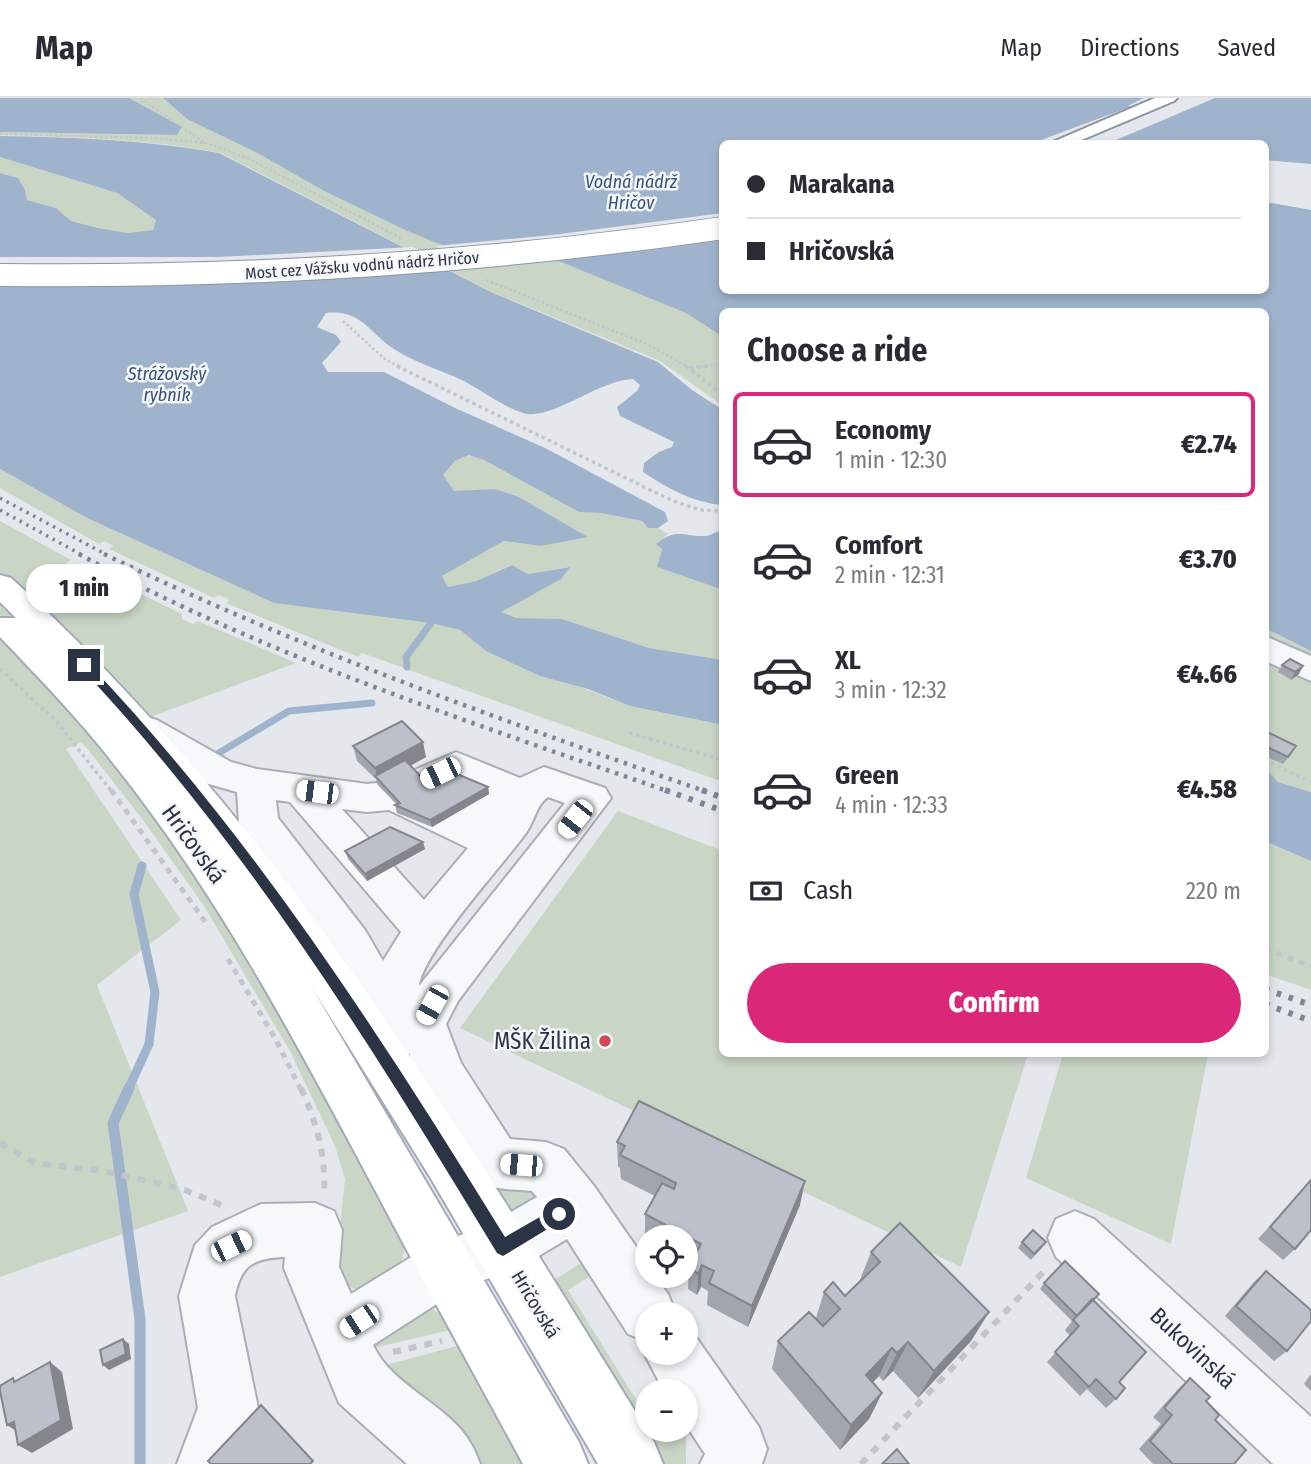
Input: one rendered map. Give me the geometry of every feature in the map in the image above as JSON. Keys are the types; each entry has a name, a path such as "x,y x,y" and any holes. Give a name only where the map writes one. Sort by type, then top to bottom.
{"main road":[{"path":"1067,140 1176,102"},
{"path":"1096,140 1176,102"},
{"name":"Most cez Vážsku vodnú nádrž Hričov","path":"0,264 125,265 341,258 559,240 719,220"},
{"name":"Most cez Vážsku vodnú nádrž Hričov","path":"0,275 199,274 364,267 565,249 719,229"},
{"name":"Hričovská","path":"0,585 67,647 144,729 242,851 384,1057 503,1248 632,1464"},
{"name":"Hričovská","path":"0,619 76,696 162,799 212,867 286,982 557,1464"}],"street":[{"path":"1269,649 1311,670"},
{"path":"144,729 219,773 257,783 367,798 408,788 456,765 511,820"},
{"path":"384,1057 398,975 432,921 511,820 544,781 591,798 442,987 422,1024 431,1057 449,1091 496,1163 546,1167 575,1204 640,1302"},
{"path":"257,783 259,822 349,943 391,1016"},
{"path":"408,788 511,820"},
{"path":"317,792 432,921"},
{"path":"344,1348 445,1267 503,1248 575,1204"},
{"path":"208,1464 219,1441 228,1408 207,1296 214,1264 231,1246 288,1231 311,1268 360,1382 436,1449 449,1464"},
{"name":"Bukovinská","path":"1075,1238 1311,1458"},
{"path":"681,1365 737,1449 731,1464"}],"path":[{"path":"140,98 206,143 247,158 406,240"},
{"path":"0,134 206,143"},
{"path":"477,276 523,299 636,339 674,357 719,392"},
{"path":"343,321 386,360 424,376 472,403 673,501 700,510 719,510"},
{"path":"689,368 719,364"},
{"path":"0,669 56,721 118,800 214,934"},
{"path":"629,733 719,759"},
{"path":"1269,762 1311,782"},
{"path":"1269,950 1311,966"},
{"path":"0,1143 35,1163 104,1171 185,1190 288,1231 327,1179 324,1149 312,1115 277,1044 226,956"},
{"path":"861,1464 1075,1238"},
{"path":"344,1348 456,1338"}],"green space":[{"path":"129,98 163,98 187,119 403,229 556,260 686,313 719,334 719,403 660,361 492,292 221,153 139,142 0,135 0,132 177,135 182,128"},
{"path":"0,157 117,193 156,220 153,230 128,233 98,228 71,221 56,208 26,200 18,178 0,173"},
{"path":"470,455 579,512 601,513 642,521 648,528 658,528 668,534 656,544 662,549 657,567 719,589 719,659 649,648 562,619 516,618 500,612 569,567 528,574 511,565 476,581 448,587 442,576 504,541 541,546 587,537 517,496 495,489 454,492 443,475 455,461"},
{"path":"0,469 87,518 274,603 431,623 460,630 486,651 630,706 719,724 719,781 362,653 358,657 226,603 230,600 219,595 214,598 109,549 114,546 104,541 99,544 0,488"},
{"path":"0,521 71,560 66,563 76,568 81,565 182,614 182,619 193,624 198,621 296,663 91,739 152,815 214,901 254,968 406,1244 400,1269 363,1293 343,1283 336,1265 345,1179 335,1146 290,1051 204,906 143,820 82,742 66,749 181,920 97,985 188,1211 0,1277"},
{"path":"1269,630 1311,651 1311,792 1278,782 1269,772"},
{"name":"MŠK Žilina","path":"618,811 719,849 719,1057 1027,1057 961,1267 460,1028"},
{"path":"1269,843 1311,861 1311,990 1269,975"},
{"path":"1062,1057 1207,1057 1171,1244 1026,1178"},
{"path":"443,1108 533,1192 536,1197 533,1207 526,1214 509,1212"},
{"path":"586,1260 595,1273 568,1290 635,1398 635,1417 551,1282"},
{"path":"423,1306 440,1314 450,1330 369,1349 374,1336"},
{"path":"461,1345 527,1464 464,1464 371,1369"},
{"path":"650,1442 686,1442 686,1464 664,1464"}],"water":[{"path":"0,98 129,98 182,127 177,135 0,132"},
{"name":"Vodná nádrž Hričov","path":"163,98 1144,98 1128,106 1148,108 1179,104 1185,98 1311,98 1311,164 1269,160 1269,140 719,140 719,294 1269,294 1269,203 1311,210 1311,651 1269,630 1269,308 719,308 719,334 686,313 556,260 444,246 324,191 259,154 187,119"},
{"name":"Strážovský rybník","path":"0,136 110,140 219,153 491,292 658,362 692,390 719,407 719,505 681,494 643,472 644,463 659,452 672,447 674,442 620,416 617,407 637,391 640,385 633,379 605,386 547,412 523,413 462,380 402,354 356,318 326,313 317,327 336,335 341,342 322,363 328,372 384,372 453,407 547,449 665,512 668,521 658,528 648,528 642,521 601,513 579,512 484,460 469,455 455,461 443,475 454,491 495,489 517,496 588,537 541,546 504,541 442,576 448,587 476,581 512,565 528,574 570,567 561,579 501,612 516,618 562,619 649,648 719,659 719,724 630,706 588,689 540,676 486,651 460,630 431,623 274,603 87,518 0,469 0,173 18,178 27,200 56,208 71,221 128,233 153,230 156,220 117,193 0,157"},
{"path":"719,531 719,589 657,567 662,549 656,544 663,539 675,534 706,536"},
{"path":"1269,772 1278,782 1311,792 1311,861 1269,843"}],"pier":[{"path":"1185,98 1215,98 1116,140 1041,140 1146,101 1138,105 1174,102 1162,108"},
{"path":"719,214 719,236 468,260 435,246 552,235"},
{"path":"413,247 435,258 0,282 0,257 218,257"}],"building":[{"path":"1290,659 1303,666 1295,672 1282,665"},
{"path":"402,721 423,742 375,768 353,746"},
{"path":"1269,733 1296,746 1288,757 1269,748"},
{"path":"405,760 430,786 455,773 488,787 430,820 395,805 400,803 375,776"},
{"path":"390,827 423,842 365,874 345,851"},
{"path":"639,1101 805,1181 752,1306 709,1283 714,1271 702,1265 698,1274 698,1250 701,1244 698,1242 698,1225 666,1225 645,1214 662,1183 674,1189 676,1183 620,1155 625,1146 617,1142"},
{"path":"1311,1180 1311,1230 1295,1249 1270,1227"},
{"path":"900,1223 989,1312 934,1371 908,1342 897,1353 892,1348 866,1375 882,1393 851,1425 778,1341 809,1312 823,1326 840,1309 824,1292 833,1282 845,1296 880,1262 871,1252"},
{"path":"1033,1230 1046,1242 1034,1254 1022,1242"},
{"path":"1065,1261 1099,1294 1077,1316 1044,1283"},
{"path":"1266,1271 1311,1310 1311,1321 1287,1351 1236,1306"},
{"path":"1092,1299 1146,1352 1119,1382 1125,1388 1116,1399 1096,1379 1089,1387 1055,1352 1079,1326 1073,1320"},
{"path":"123,1339 126,1354 103,1365 100,1350"},
{"path":"50,1362 61,1420 18,1445 14,1422 7,1425 0,1386 13,1378 14,1382"},
{"path":"1190,1378 1210,1397 1206,1401 1219,1415 1215,1420 1246,1450 1234,1464 1173,1464 1150,1441 1172,1415 1164,1408"},
{"path":"261,1405 313,1461 310,1464 211,1464 208,1461"},
{"path":"897,1449 909,1464 882,1464"}],"waterway":[{"path":"407,667 406,657 431,623"},
{"path":"212,757 289,711 372,703"},
{"path":"128,1090 149,1044 155,992 134,894 142,866"},
{"path":"129,1088 113,1123 140,1319 140,1464"}],"railway":[{"path":"0,498 107,555"},
{"path":"0,510 82,555"},
{"path":"79,554 221,624 294,655 445,713 670,792"},
{"path":"104,554 177,589 402,682 707,792"},
{"path":"665,790 719,810"},
{"path":"702,790 719,796"},
{"path":"1269,990 1311,1005"},
{"path":"1269,1005 1311,1021"}],"place":[{"name":"MŠK Žilina","path":"605,1041"}],"route":[{"path":"84,665 195,789 242,851 407,1091 503,1248 559,1214"}]}
